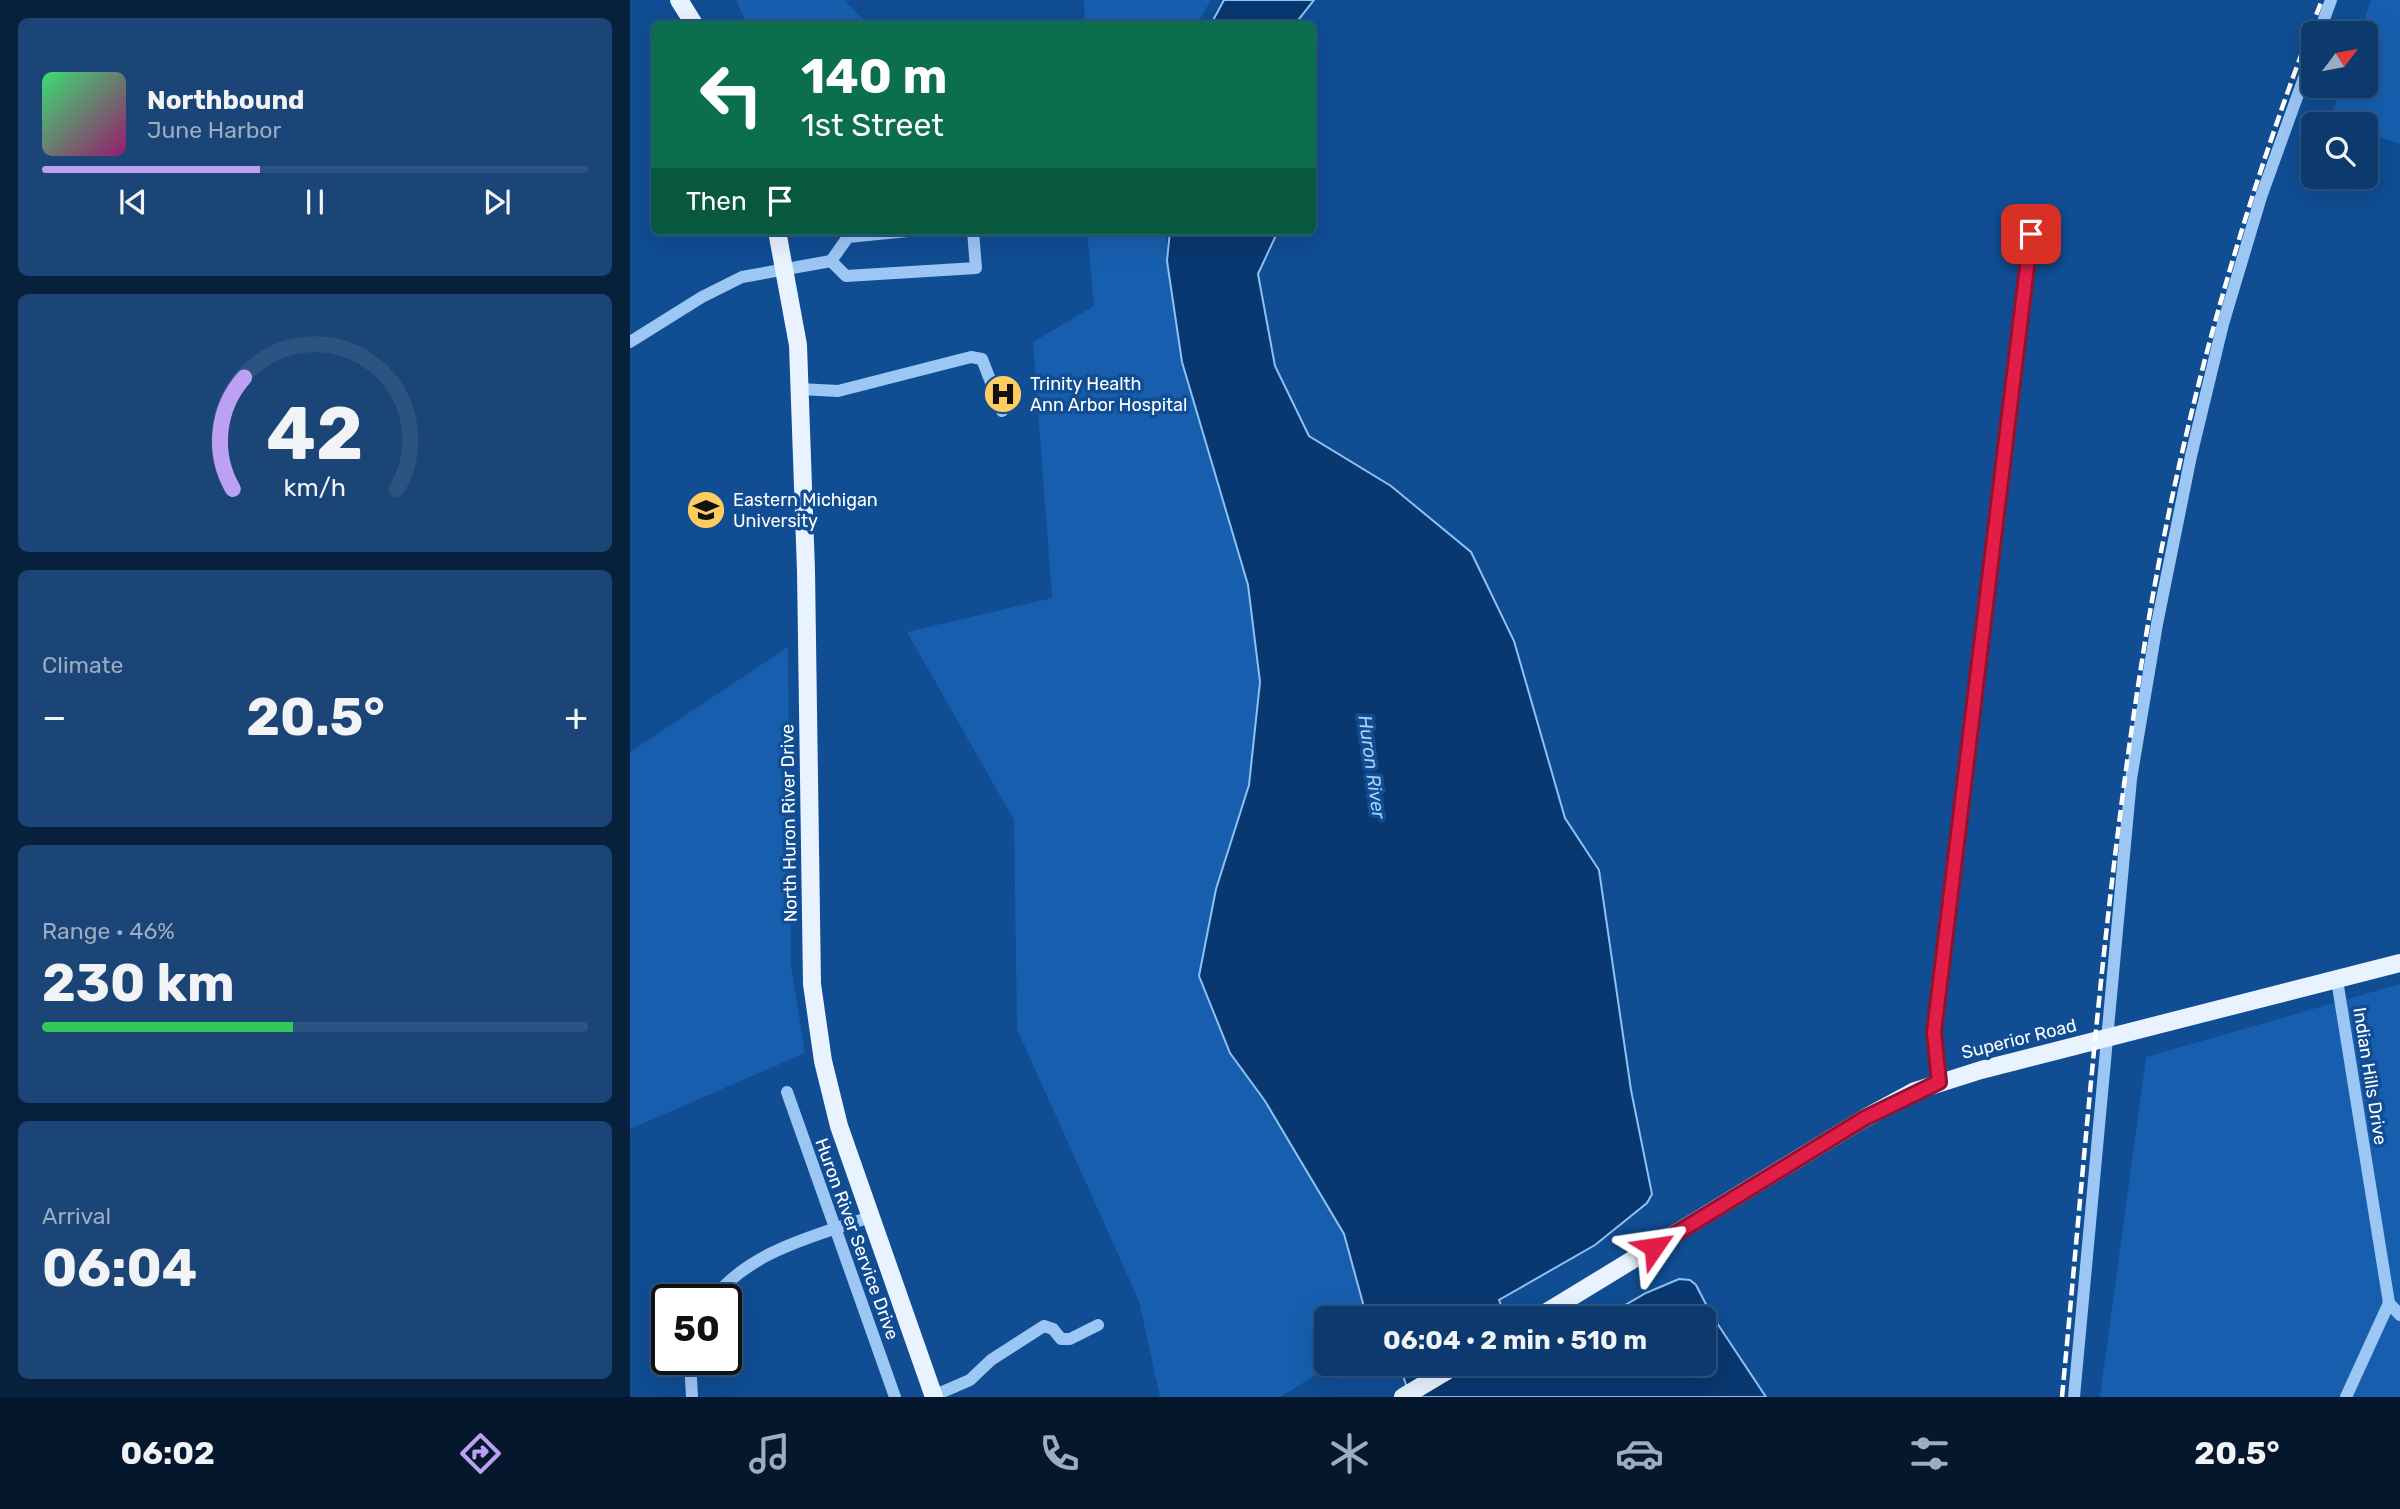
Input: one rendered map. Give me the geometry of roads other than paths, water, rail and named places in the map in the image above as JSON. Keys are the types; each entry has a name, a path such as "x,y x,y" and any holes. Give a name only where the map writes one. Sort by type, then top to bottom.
{"main road":[{"path":"679,0 692,21"},
{"name":"North Huron River Drive","path":"778,235 797,337 800,389 813,984 823,1061 839,1126 934,1396"},
{"name":"Superior Road","path":"1556,1306 1865,1118 1939,1082 2400,963"},
{"path":"1403,1397 1438,1376"}],"street":[{"path":"2323,21 2331,0"},
{"path":"2074,1397 2132,779 2157,624 2191,456 2223,324 2257,210 2301,86"},
{"path":"1939,1082 1934,1032 2031,234"},
{"path":"630,342 702,297 742,277 831,261 848,237 868,235"},
{"path":"831,261 846,276 976,268 973,235"},
{"path":"800,389 838,391 971,356 982,359 1002,411"},
{"name":"Indian Hills Drive","path":"2337,980 2389,1303"},
{"name":"Huron River Service Drive","path":"787,1092 895,1397"},
{"path":"728,1284 743,1269 792,1245 870,1217"},
{"path":"2346,1397 2389,1303 2400,1315"},
{"path":"934,1396 970,1380 991,1360 1044,1326 1053,1329 1061,1339 1070,1339 1098,1325"},
{"path":"691,1375 692,1397"}],"water":[{"path":"1224,0 1314,0 1297,21 1213,21"},
{"name":"Huron River","path":"1170,235 1276,235 1258,274 1275,366 1309,436 1391,486 1471,552 1514,641 1565,818 1599,870 1631,1090 1652,1194 1647,1203 1595,1245 1499,1300 1501,1306 1364,1306 1344,1234 1265,1101 1230,1053 1199,976 1216,889 1249,785 1260,682 1248,585 1182,362 1167,261"},
{"path":"1679,1279 1690,1280 1696,1285 1707,1306 1624,1306"},
{"path":"1716,1322 1766,1397 1410,1397 1403,1376 1716,1376"}],"railway":[{"path":"2062,1397 2110,902 2135,704 2151,606 2182,452 2221,299 2268,148 2322,0"}],"place":[{"name":"Trinity Health Ann Arbor Hospital","path":"1003,394"},
{"name":"Eastern Michigan University","path":"706,510"}]}
